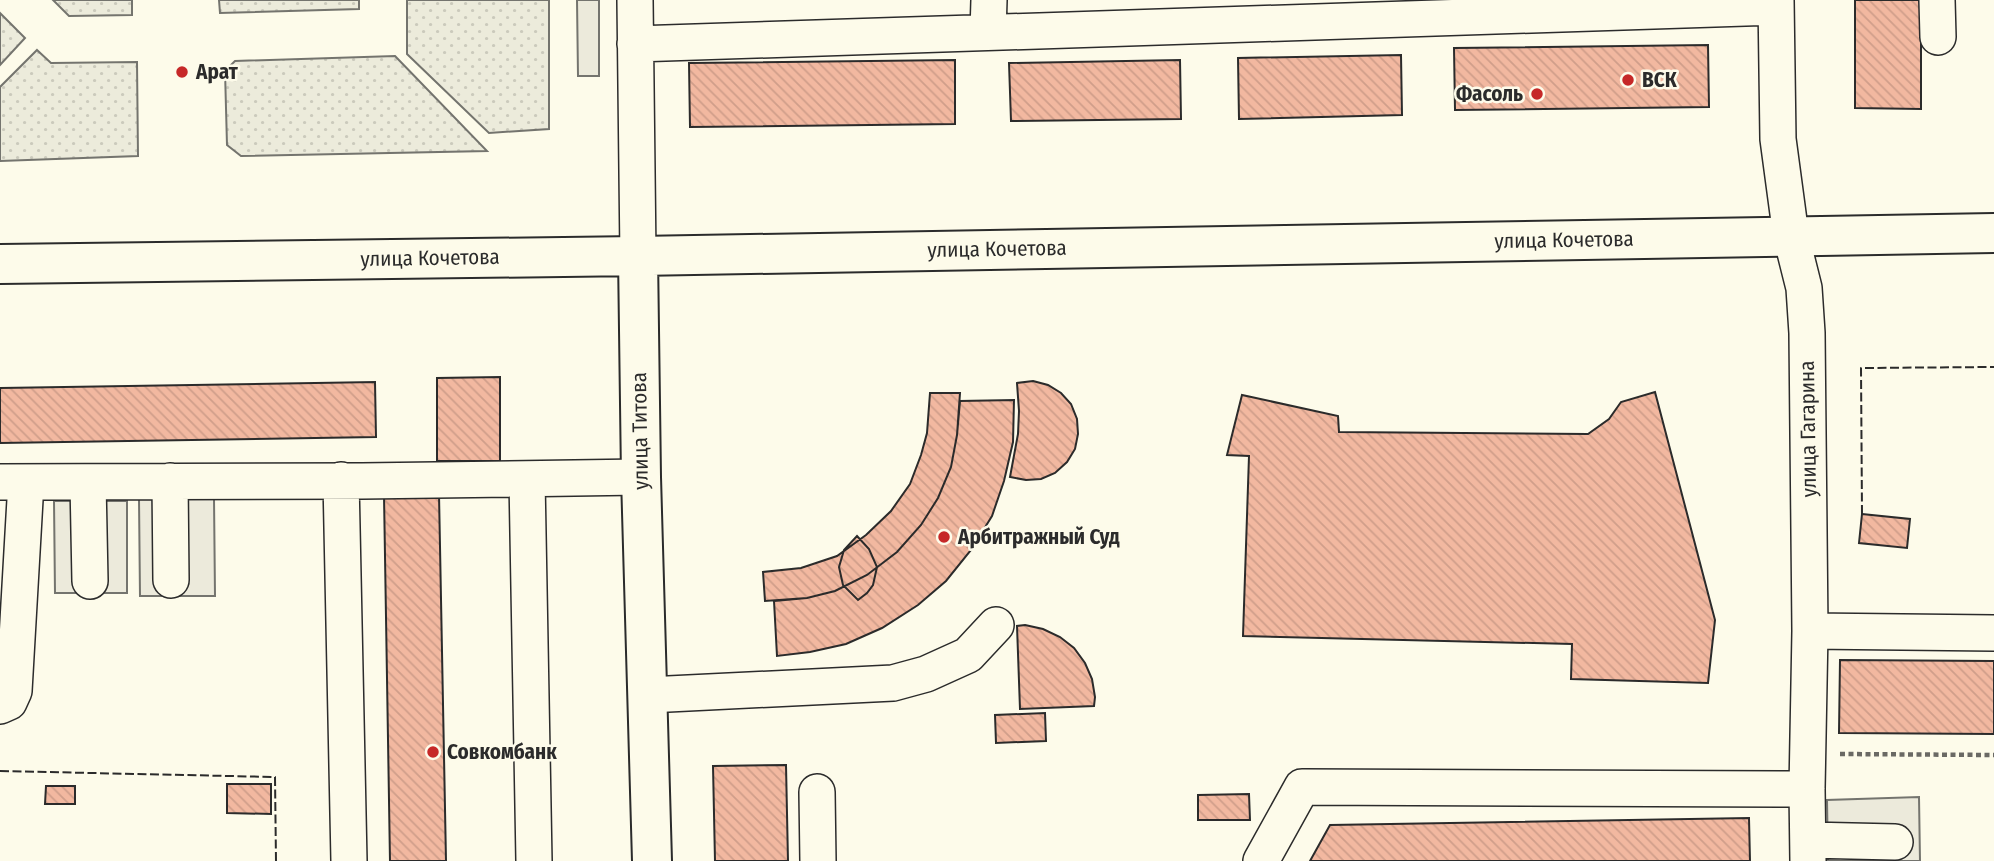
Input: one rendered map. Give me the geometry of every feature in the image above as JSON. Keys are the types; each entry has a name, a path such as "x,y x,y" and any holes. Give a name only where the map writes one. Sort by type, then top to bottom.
{"main road":[{"name":"улица Кочетова","path":"0,264 1994,233"},
{"name":"улица Титова","path":"638,256 640,477 652,861"}],"street":[{"name":"улица Титова","path":"635,0 638,256"},
{"path":"1937,0 1938,37"},
{"path":"635,44 988,16 1776,4"},
{"name":"улица Гагарина","path":"1776,4 1778,139 1791,236 1804,288 1807,333 1810,631 1808,851"},
{"path":"0,706 9,702 14,691 13,482 640,477"},
{"path":"527,479 534,861"},
{"path":"170,481 172,580"},
{"path":"341,481 349,861"},
{"path":"88,482 90,581"},
{"path":"648,695 894,683 926,674 968,655 996,625"},
{"path":"1810,631 1994,633"},
{"path":"1261,861 1302,787 1807,789"},
{"path":"817,792 818,861"},
{"path":"1808,851 1895,842"}],"path":[{"path":"1808,753 1994,755"}],"shaded area":[{"path":"53,0 132,0 132,15 69,16"},
{"path":"219,0 359,0 359,9 220,13"},
{"path":"407,0 549,0 549,129 489,133 407,54"},
{"path":"577,0 599,0 599,76 578,76"},
{"path":"0,13 25,38 0,65"},
{"path":"37,50 51,63 137,62 138,156 0,161 0,87"},
{"path":"395,56 487,151 241,156 227,145 225,71 235,61"},
{"path":"214,498 215,596 140,596 139,499"},
{"path":"54,501 127,501 127,593 55,593"},
{"path":"1919,797 1920,861 1828,861 1827,800"}],"building":[{"path":"1855,0 1921,0 1921,109 1855,108"},
{"path":"1708,45 1709,107 1455,110 1454,48"},
{"path":"1401,55 1402,115 1239,119 1238,58"},
{"path":"955,60 955,124 690,127 689,63"},
{"path":"1180,60 1181,119 1011,121 1009,63"},
{"path":"500,377 500,461 437,461 437,378"},
{"path":"1033,381 1048,385 1061,393 1071,404 1077,419 1078,434 1075,449 1067,462 1055,473 1041,479 1026,480 1010,477 1018,434 1017,383"},
{"path":"375,382 376,437 0,443 0,388"},
{"path":"1655,392 1715,620 1708,683 1571,679 1572,644 1243,636 1249,456 1227,455 1242,395 1338,416 1339,432 1588,434 1609,419 1621,402"},
{"path":"930,393 960,393 951,467 938,498 921,525 897,552 867,575 835,591 807,598 765,601 763,572 801,568 837,556 866,535 891,511 910,484 921,455 927,433"},
{"name":"Арбитражный Суд","path":"1014,400 1013,442 992,516 971,550 946,581 918,605 882,628 846,644 777,656 774,601 807,598 835,591 867,575 897,552 921,525 938,498 951,467 960,401"},
{"path":"439,494 446,861 390,861 384,495"},
{"path":"1862,514 1910,519 1907,548 1859,543"},
{"path":"857,536 869,549 877,567 873,585 858,600 843,585 839,567 844,550"},
{"path":"1017,626 1043,629 1074,648 1092,679 1094,706 1020,709"},
{"path":"1840,660 1994,661 1994,734 1839,733"},
{"path":"1045,713 1046,741 996,743 995,715"},
{"path":"786,765 788,861 715,861 713,766"},
{"path":"227,784 271,784 271,814 227,813"},
{"path":"46,786 75,786 75,804 45,804"},
{"path":"1249,794 1250,820 1198,820 1198,795"},
{"path":"1749,818 1750,861 1310,861 1330,825"}],"fence":[{"path":"1862,514 1861,368 1994,367"},
{"path":"0,771 275,777 276,861"}],"place":[{"name":"Арат","path":"182,72"},
{"name":"ВСК","path":"1628,80"},
{"name":"Фасоль","path":"1537,94"},
{"name":"Арбитражный Суд","path":"944,537"},
{"name":"Совкомбанк","path":"433,752"}]}
